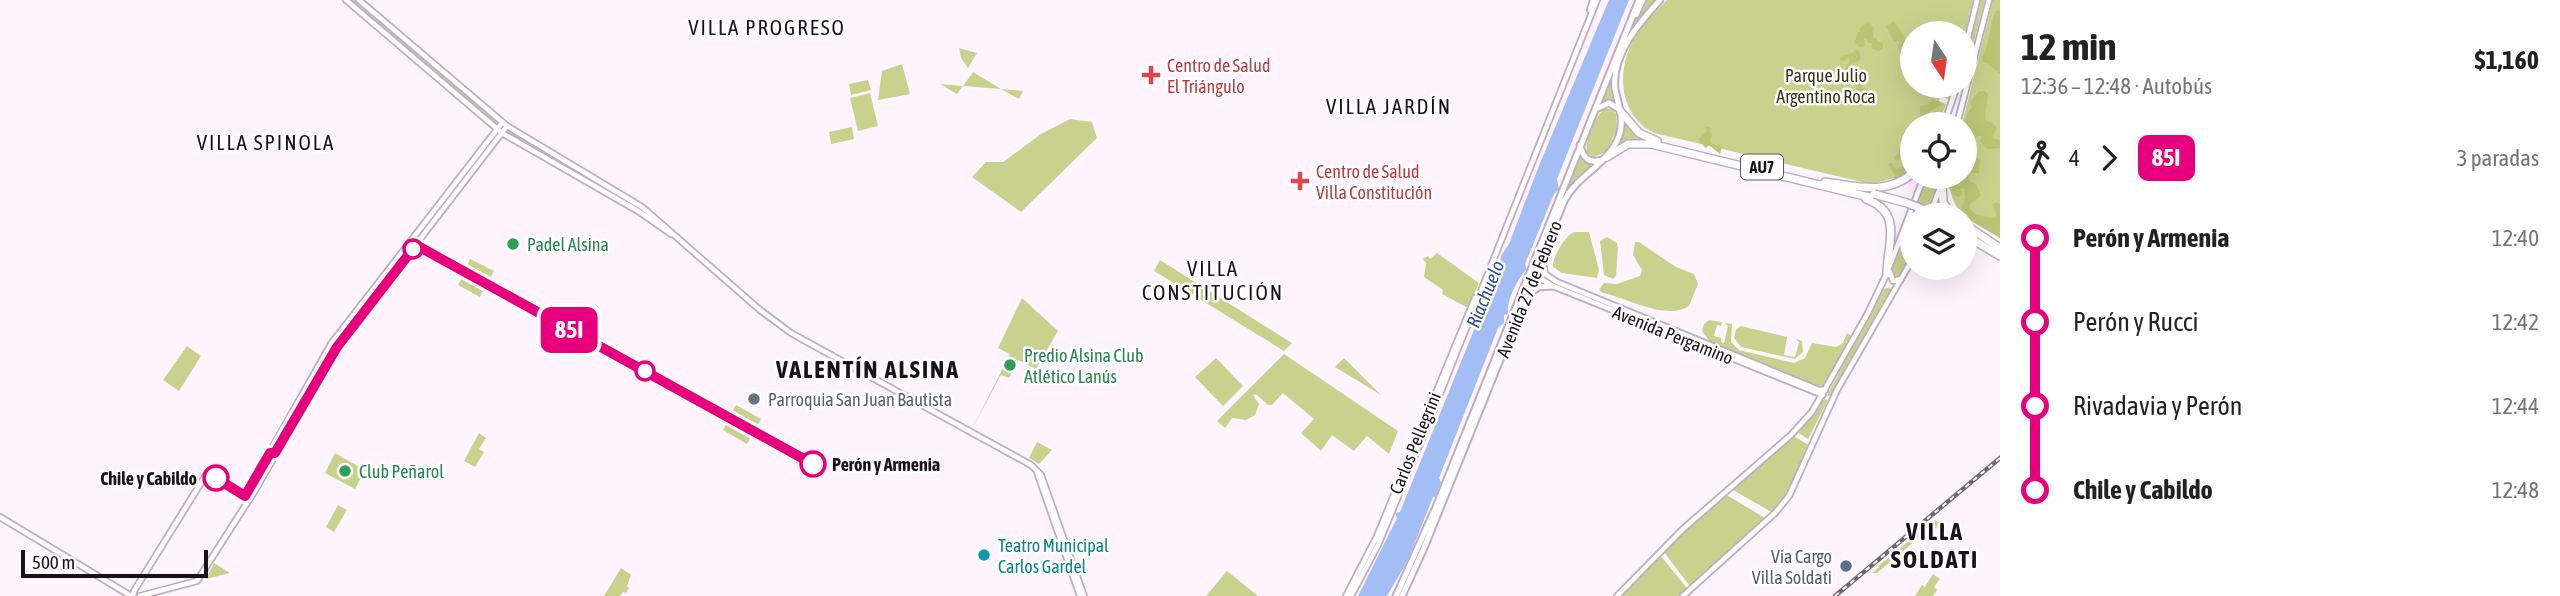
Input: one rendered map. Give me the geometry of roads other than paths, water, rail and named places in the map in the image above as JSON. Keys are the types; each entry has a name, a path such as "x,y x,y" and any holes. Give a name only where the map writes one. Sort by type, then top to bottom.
{"highway":[{"name":"AU7","path":"1621,112 1633,129 1651,140 1827,185"},
{"name":"AU7","path":"1607,157 1628,144 1643,143 1907,203"},
{"path":"1827,185 1871,189 1900,182"},
{"path":"1827,185 1870,201 1885,211 1891,231 1886,274"},
{"name":"AU7","path":"1873,196 1900,205"},
{"path":"1977,240 2000,254"},
{"path":"1977,240 2000,254"}],"main road":[{"path":"346,0 500,131 638,211 672,234 760,310 791,333 1028,463 1037,471 1082,596"},
{"path":"359,0 504,125 642,207 672,234"},
{"name":"Carlos Pellegrini","path":"1348,596 1377,536 1469,310 1482,289 1595,0"},
{"name":"Avenida 27 de Febrero","path":"1438,508 1434,505 1437,497 1441,495 1623,38 1641,0"},
{"name":"Avenida 27 de Febrero","path":"1402,596 1568,194 1607,157 1620,134 1621,112 1615,81 1617,67 1629,40 1660,0"},
{"path":"1972,21 1977,0"},
{"path":"1960,112 1989,0"},
{"path":"1949,112 1954,98"},
{"path":"1953,101 1959,106 1958,112"},
{"path":"1594,112 1607,103 1616,106 1621,112"},
{"path":"140,596 197,581 337,347 504,125"},
{"path":"1580,145 1583,156 1590,161 1607,157"},
{"path":"1617,596 1683,529 1797,429 1812,412 1825,393 1881,287 1919,189"},
{"path":"1899,241 1890,276 1895,281 1900,279"},
{"name":"Avenida Pergamino","path":"1542,257 1545,274 1557,282 1825,393"},
{"path":"1532,266 1534,276"},
{"name":"Avenida Pergamino","path":"1534,276 1553,286 1825,393"},
{"path":"1683,596 1782,506 1794,487 1832,399 1902,280"},
{"path":"1881,287 1889,285 1894,293"},
{"path":"1524,299 1539,287 1553,286"},
{"path":"0,517 132,596 207,473 247,498"},
{"name":"Avenida 27 de Febrero","path":"1396,596 1438,508"}],"water":[{"name":"Riachuelo","path":"1609,0 1629,0 1557,179 1559,189 1554,194 1525,264 1527,269 1513,290 1508,314 1504,315 1504,323 1498,328 1439,478 1441,482 1436,496 1433,497 1408,560 1387,596 1358,596 1397,518 1395,513 1400,512 1500,266 1501,256 1509,244"}],"railway":[{"path":"1835,596 2000,458"}],"place":[{"name":"Centro de Salud El Triángulo","path":"1151,75"},
{"name":"Centro de Salud Villa Constitución","path":"1300,181"},
{"name":"Padel Alsina","path":"513,244"},
{"name":"Predio Alsina Club Atlético Lanús","path":"1010,365"},
{"name":"Parroquia San Juan Bautista","path":"754,399"},
{"name":"Perón y Armenia","path":"813,464"},
{"name":"Club Peñarol","path":"345,471"},
{"name":"Chile y Cabildo","path":"216,478"},
{"name":"Teatro Municipal Carlos Gardel","path":"984,555"},
{"name":"Via Cargo Villa Soldati","path":"1846,566"}],"district":[{"name":"VILLA PROGRESO","path":"767,27"},
{"name":"VILLA JARDÍN","path":"1389,106"},
{"name":"VILLA SPINOLA","path":"266,142"},
{"name":"VILLA CONSTITUCIÓN","path":"1213,280"},
{"name":"VALENTÍN ALSINA","path":"868,369"},
{"name":"VILLA SOLDATI","path":"1935,545"}],"park label":[{"name":"Parque Julio Argentino Roca","path":"1826,85"}]}
